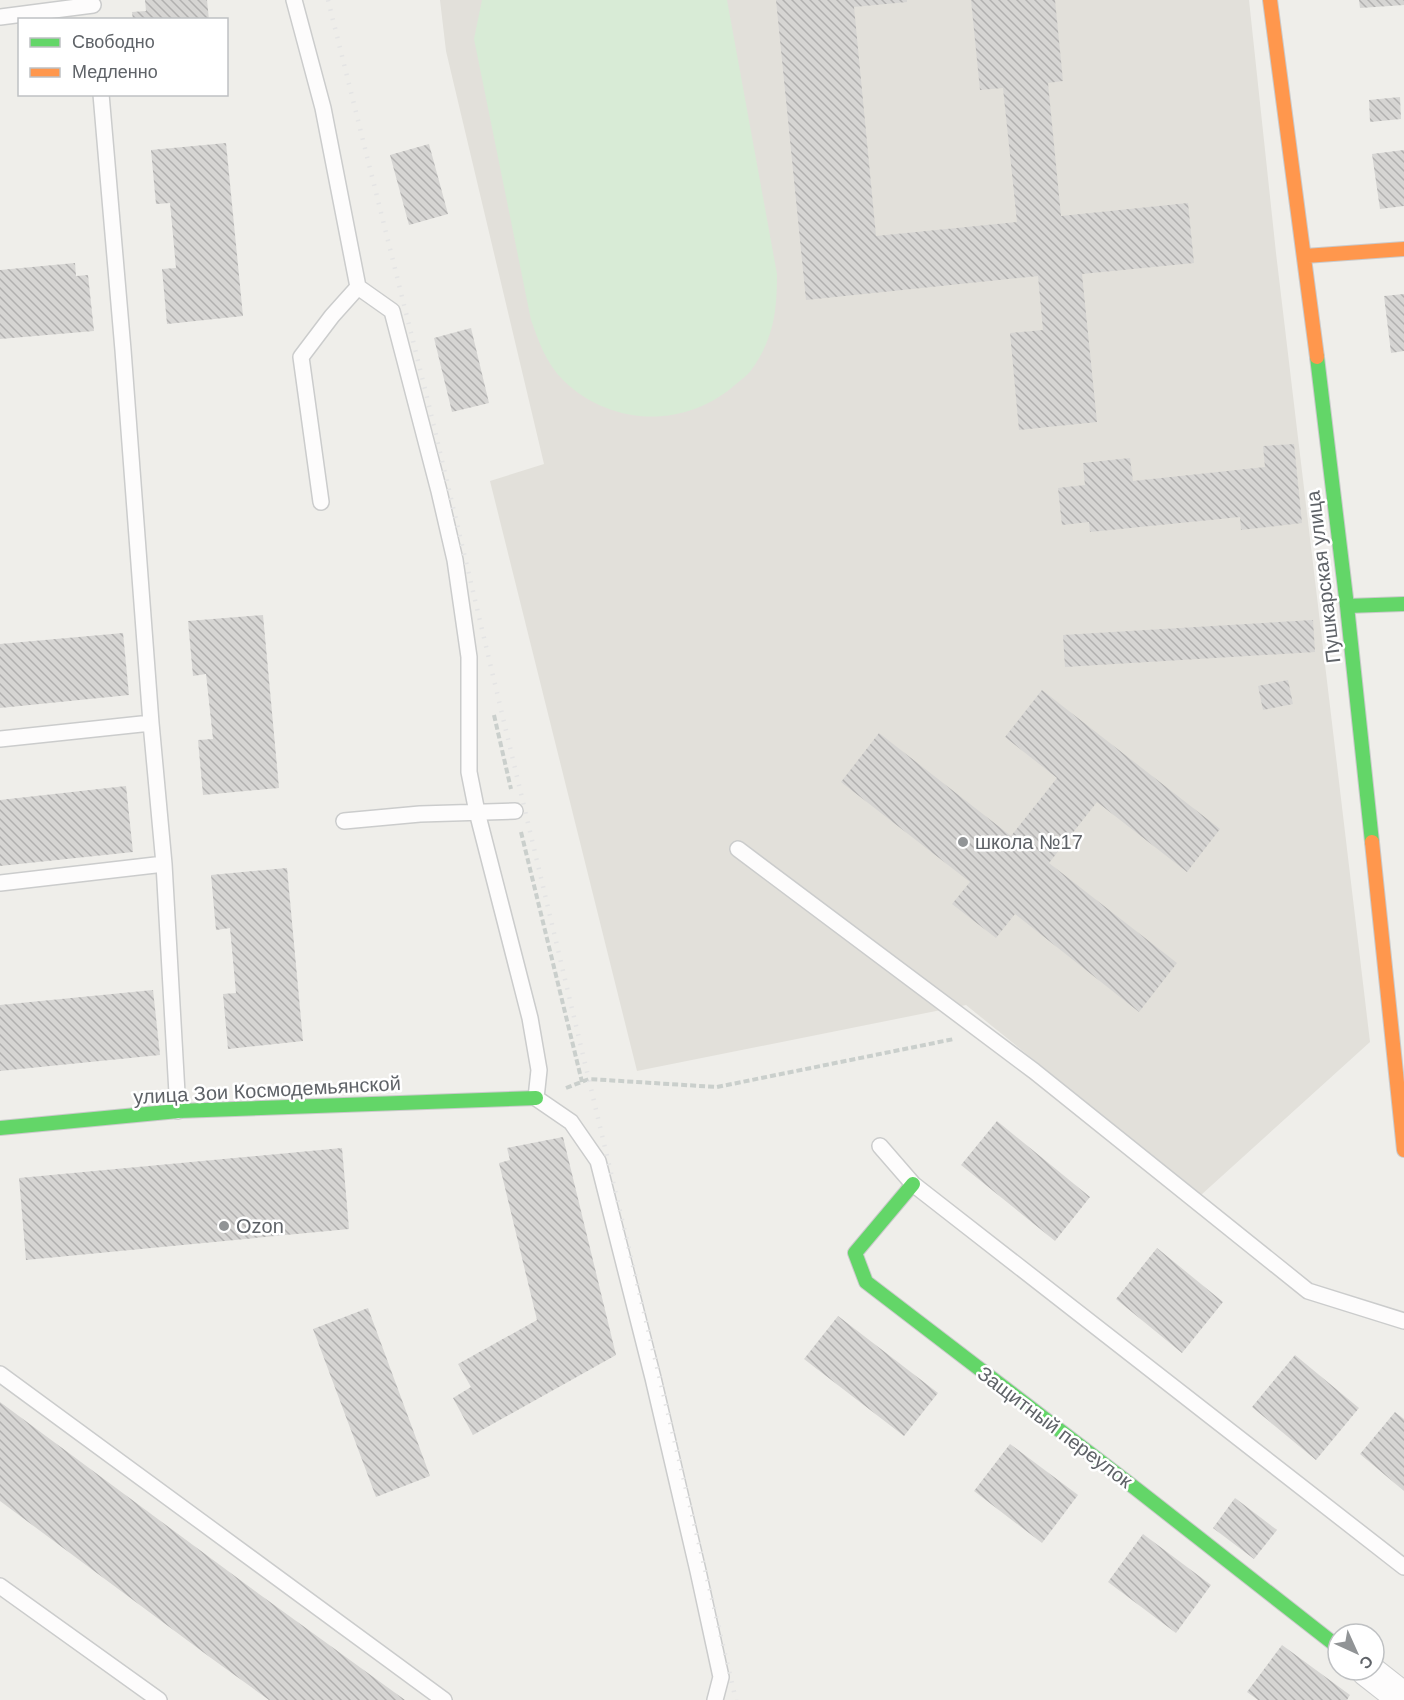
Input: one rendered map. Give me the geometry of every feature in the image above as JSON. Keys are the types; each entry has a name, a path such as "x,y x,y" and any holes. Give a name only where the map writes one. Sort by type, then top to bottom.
{"street":[{"name":"Пушкарская улица","path":"1270,0 1305,256 1347,606 1404,1150"},
{"path":"1305,256 1404,249"},
{"path":"1347,606 1404,604"},
{"name":"улица Зои Космодемьянской","path":"0,1128 178,1111 536,1098"},
{"name":"Защитный переулок","path":"912,1184 855,1253 866,1282 1326,1638"},
{"path":"1382,1682 1404,1699"}],"lane":[{"path":"294,0 322,108 358,288 392,310 439,491 454,560 469,657 469,772 477,812 530,1018 539,1070 536,1098 571,1122 598,1161 653,1378 698,1571 721,1677 715,1700"},
{"path":"0,17 93,8"},
{"path":"100,96 164,864 178,1111"},
{"path":"321,502 301,357 332,316 358,288"},
{"path":"0,739 151,723"},
{"path":"344,821 420,814 515,810"},
{"path":"738,849 1034,1071 1308,1291 1404,1321"},
{"path":"0,883 164,864"},
{"path":"880,1146 912,1184 1404,1568"},
{"path":"0,1374 444,1700"},
{"path":"0,1586 159,1700"}],"path":[{"path":"493,711 582,1082"},
{"path":"536,1098 589,1079 717,1087 984,1033"}],"shaded area":[{"path":"440,0 1249,0 1276,253 1370,1042 1201,1195 966,1005 637,1071 490,481 544,464 446,51"}],"green space":[{"path":"482,0 727,0 777,274 777,287 773,323 765,346 752,369 716,399 695,409 672,415 626,414 603,407 582,396 563,380 548,359 531,320 474,39"}],"building":[{"path":"145,0 207,0 209,18 133,18 132,12 146,11"},
{"path":"776,0 907,0 907,2 854,7 876,236 1017,222 1003,88 980,90 971,0 1055,0 1063,81 1048,83 1061,216 1188,203 1194,263 1082,274 1097,422 1019,430 1010,333 1043,330 1038,276 806,300"},
{"path":"1359,0 1404,0 1404,5 1360,8"},
{"path":"1400,97 1401,119 1370,122 1369,100"},
{"path":"226,143 243,316 167,324 162,269 176,268 170,203 156,204 151,150"},
{"path":"429,144 448,214 409,225 390,155"},
{"path":"1404,150 1404,206 1380,209 1372,154"},
{"path":"75,263 76,276 88,275 94,331 0,339 0,270"},
{"path":"1404,294 1404,351 1391,353 1384,296"},
{"path":"471,328 489,403 452,412 434,338"},
{"path":"1294,444 1302,523 1241,530 1240,517 1090,532 1089,522 1062,525 1058,488 1085,485 1083,463 1130,458 1133,481 1265,467 1263,446"},
{"path":"263,615 279,788 203,795 198,740 213,739 206,674 193,676 188,621"},
{"path":"1313,620 1315,652 1065,667 1063,635"},
{"path":"123,633 129,695 0,708 0,644"},
{"path":"1288,680 1293,704 1263,710 1258,686"},
{"path":"1042,690 1220,829 1187,872 1097,802 1049,863 1177,963 1139,1012 1015,914 996,938 952,904 970,882 841,782 879,733 1011,836 1057,778 1005,737"},
{"path":"126,786 133,852 0,866 0,800"},
{"path":"287,868 303,1041 228,1049 223,994 236,993 230,928 216,930 211,875"},
{"path":"153,990 160,1055 0,1071 0,1005"},
{"path":"997,1121 1090,1197 1055,1241 961,1165"},
{"path":"563,1137 616,1355 473,1435 453,1398 471,1387 458,1364 537,1320 499,1163 510,1160 507,1148"},
{"path":"342,1148 349,1229 26,1260 19,1178"},
{"path":"1157,1248 1223,1302 1182,1353 1116,1299"},
{"path":"368,1308 430,1476 376,1497 313,1329"},
{"path":"838,1316 938,1393 904,1436 804,1359"},
{"path":"1295,1355 1359,1408 1316,1460 1252,1407"},
{"path":"0,1402 405,1700 269,1700 211,1658 0,1501"},
{"path":"1395,1412 1404,1419 1404,1491 1360,1454"},
{"path":"1010,1444 1078,1495 1042,1543 974,1491"},
{"path":"1235,1498 1277,1530 1254,1559 1213,1528"},
{"path":"1143,1534 1211,1585 1176,1633 1108,1582"},
{"path":"1282,1645 1326,1677 1326,1682 1332,1682 1350,1695 1347,1700 1258,1700 1247,1692"}],"railway":[{"path":"328,0 425,389 736,1700"}],"traffic: fast":[{"path":"1317,357 1372,842"},
{"path":"1347,606 1404,604"},
{"path":"0,1128 178,1111 536,1098"},
{"path":"913,1184 855,1253 866,1282 1326,1638"}],"traffic: slow":[{"path":"1270,0 1317,357"},
{"path":"1305,256 1404,249"},
{"path":"1372,842 1404,1150"}],"place":[{"name":"школа №17","path":"963,842"},
{"name":"Ozon","path":"224,1226"}]}
